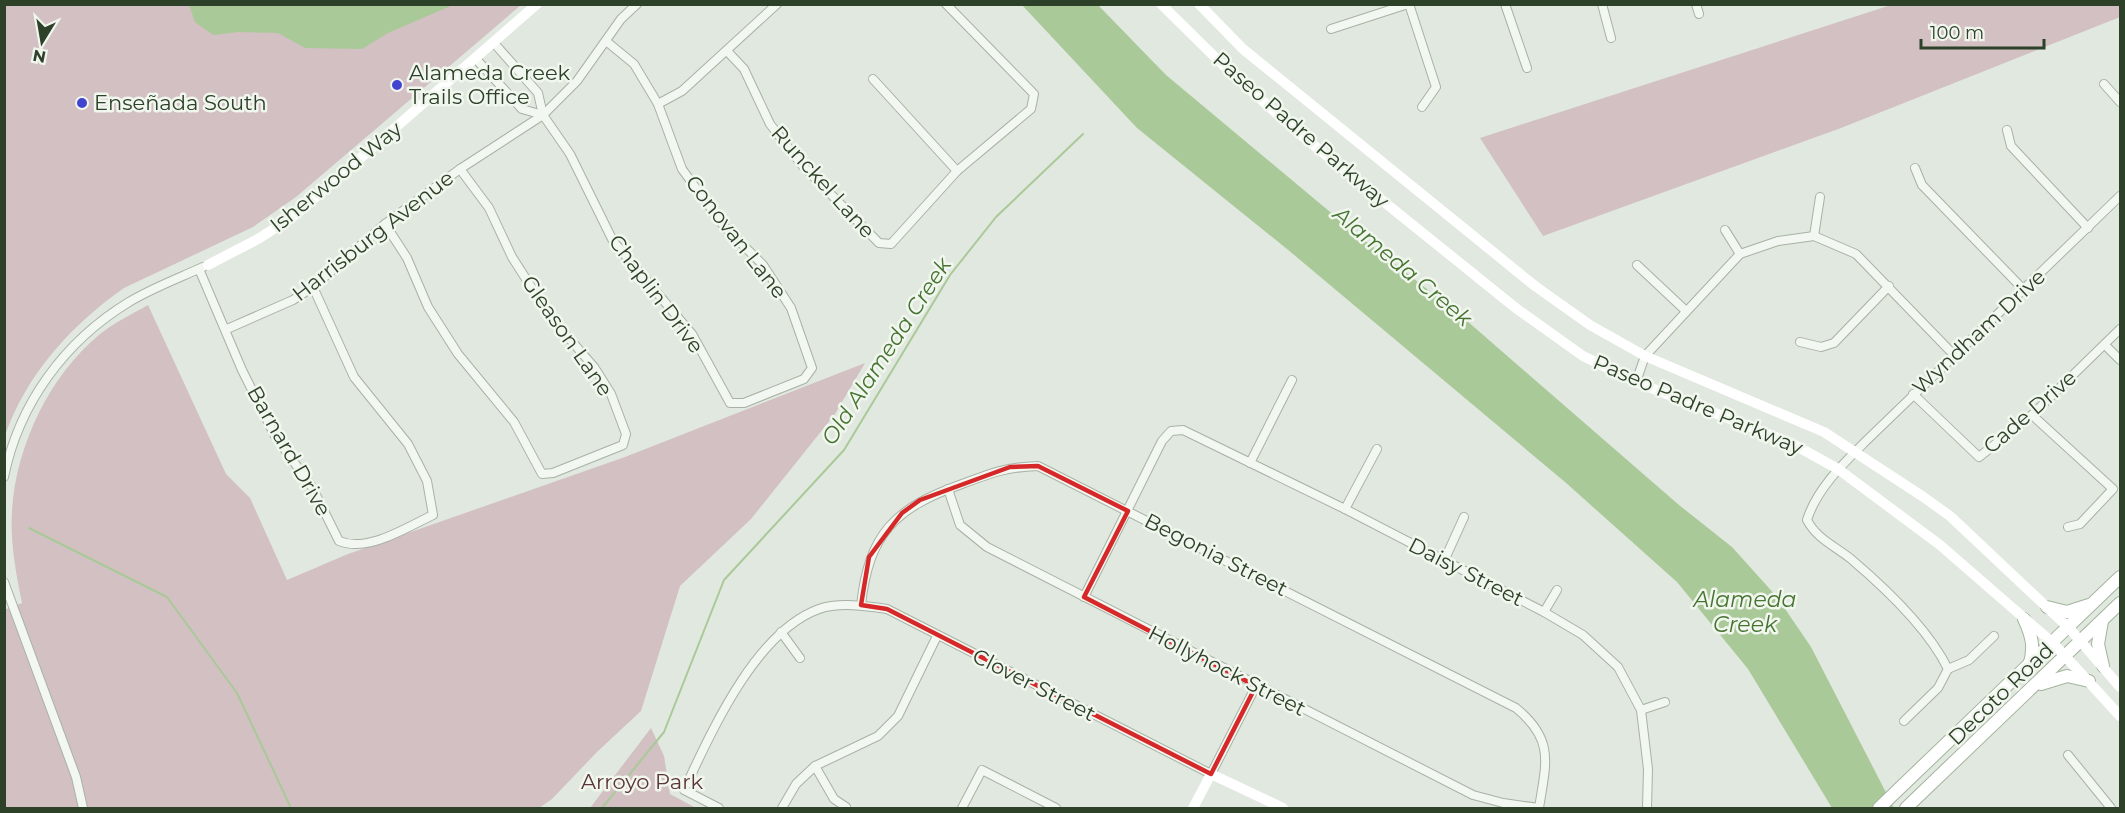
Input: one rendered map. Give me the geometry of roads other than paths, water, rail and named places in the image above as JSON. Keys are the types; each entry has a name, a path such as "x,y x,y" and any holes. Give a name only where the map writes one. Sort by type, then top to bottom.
{"main road":[{"name":"Isherwood Way","path":"203,267 258,239 294,216 537,4"},
{"name":"Paseo Padre Parkway","path":"1161,4 1230,72 1301,135 1517,309 1583,356 1636,382 1791,444 1838,469 1940,545 2053,643 2121,716"},
{"name":"Paseo Padre Parkway","path":"1199,4 1243,49 1535,286 1590,325 1645,356 1792,416 1856,451 1950,516 2069,628 2121,687"},
{"name":"Decoto Road","path":"1880,808 2121,577"},
{"path":"2047,607 2067,612 2095,602"},
{"name":"Decoto Road","path":"1906,808 2121,603"},
{"path":"2024,619 2032,637 2033,654 2029,666"},
{"path":"2102,621 2098,644 2103,666"},
{"path":"2034,687 2060,676 2073,676 2089,681"},
{"path":"1193,808 1211,774"},
{"name":"Clover Street","path":"1211,774 1283,808"}],"street":[{"name":"Harrisburg Avenue","path":"227,330 293,300 313,286 385,224 460,169 543,115 577,81 621,20 637,4"},
{"path":"658,104 682,91 777,4"},
{"path":"873,80 957,171 1031,109 1034,94 946,4"},
{"path":"1331,29 1409,4 1436,87 1422,107"},
{"path":"1504,4 1527,68"},
{"path":"1602,4 1611,38"},
{"path":"1696,4 1699,14"},
{"name":"Conovan Lane","path":"606,41 634,64 658,104 682,169 723,225 763,265 791,308 812,368 804,379"},
{"name":"Chaplin Drive","path":"494,43 538,93 543,115 570,154 613,241 692,334 730,403 744,403 804,379"},
{"name":"Runckel Lane","path":"727,51 744,69 770,124 801,164 879,243 886,246 891,244 957,171"},
{"path":"476,58 522,109 543,115"},
{"path":"2104,84 2121,102"},
{"path":"2007,130 2011,146 2088,228"},
{"path":"1915,168 1922,185 2024,290"},
{"name":"Gleason Lane","path":"385,224 408,258 428,307 458,354 514,422 542,474 553,473 622,445 626,434 611,394 594,367 549,315 512,257 489,208 460,169"},
{"name":"Wyndham Drive","path":"1948,669 1938,648 1872,578 1814,533 1808,520 1812,503 1838,469 1913,394 2121,196"},
{"path":"1814,236 1820,197"},
{"path":"1725,230 1740,254"},
{"path":"1636,382 1645,356 1740,254 1778,241 1814,236 1856,254 1954,355"},
{"path":"1637,265 1686,312"},
{"path":"4,477 23,419 46,378 66,353 89,330 123,306 203,267"},
{"name":"Barnard Drive","path":"203,267 242,370 275,436 312,487 339,541 360,544 388,535 433,515 427,481 408,444 354,377 313,286"},
{"path":"1800,342 1821,347 1834,343 1889,286"},
{"name":"Cade Drive","path":"1913,394 1979,457 2032,415 2121,329"},
{"path":"2105,345 2121,360"},
{"path":"1250,463 1292,380"},
{"path":"2032,415 2113,489 2080,524 2068,527"},
{"name":"Daisy Street","path":"1128,511 1162,441 1171,431 1184,430 1345,509 1544,612 1583,635 1618,667 1641,710 1648,808"},
{"path":"1345,509 1377,449"},
{"name":"Begonia Street","path":"861,605 869,557 886,530 920,500 1010,467 1038,466 1516,708 1532,722 1545,748 1539,808"},
{"name":"Hollyhock Street","path":"948,489 960,525 987,547 1473,795 1503,803 1539,808"},
{"path":"1084,597 1128,511"},
{"path":"1444,561 1464,517"},
{"path":"4,582 76,777 83,808"},
{"path":"1544,612 1557,590"},
{"name":"Clover Street","path":"719,808 684,790 728,700 781,632 819,609 861,605 888,609 1211,774"},
{"path":"781,632 800,658"},
{"path":"782,808 796,784 815,766 878,736 898,716 937,636"},
{"path":"1904,721 1938,688 1948,669 1969,660 1994,636"},
{"path":"1211,774 1256,686"},
{"path":"1641,710 1665,702"},
{"path":"2068,755 2111,808"},
{"path":"815,766 834,799 846,807"},
{"path":"962,808 982,770 1056,808"}],"water":[{"path":"189,4 453,5 388,33 362,49 305,48 278,33 239,32 213,35 195,22"},
{"name":"Alameda Creek","path":"1022,5 1098,5 1166,75 1354,232 1459,314 1679,505 1732,547 1777,597 1811,647 1894,808 1832,808 1748,669 1677,582 1565,482 1287,249 1137,128"}],"waterway":[{"name":"Old Alameda Creek","path":"602,808 664,732 724,580 844,450 950,275 996,217 1083,134"},
{"name":"Old Alameda Creek","path":"29,528 167,597 237,693 291,808"}],"place":[{"name":"Alameda Creek Trails Office","path":"397,85"},
{"name":"Enseñada South","path":"82,103"}],"park label":[{"name":"Arroyo Park","path":"642,782"}]}
